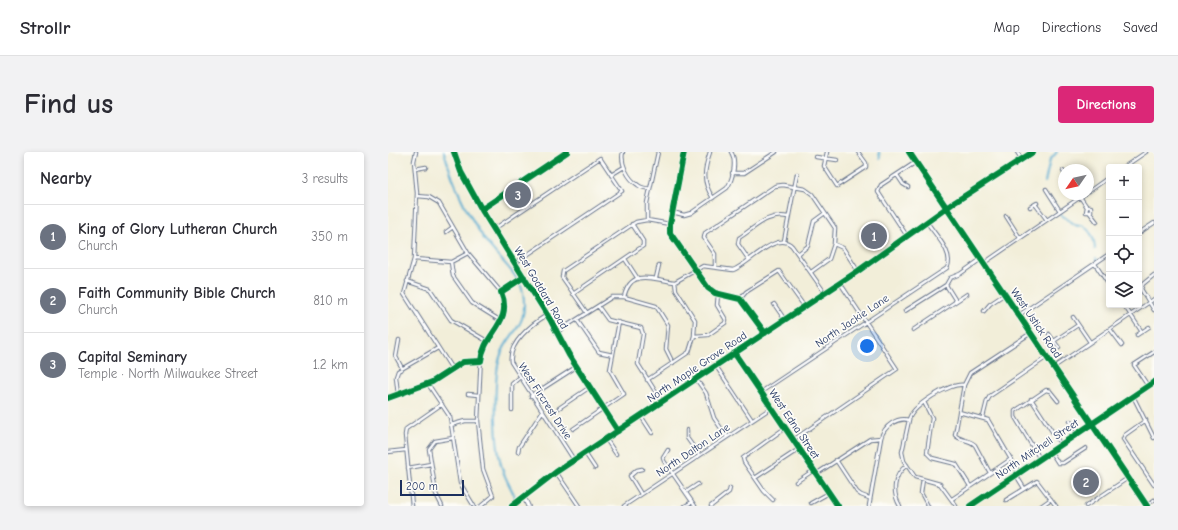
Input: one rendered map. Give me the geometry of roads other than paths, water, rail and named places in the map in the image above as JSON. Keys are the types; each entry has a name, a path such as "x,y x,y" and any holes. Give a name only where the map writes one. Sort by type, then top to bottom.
{"main road":[{"name":"West Goddard Road","path":"454,152 461,172 482,210 547,315 576,366 618,431"},
{"path":"482,210 567,152"},
{"name":"West Ustick Road","path":"909,152 1147,505"},
{"name":"North Maple Grove Road","path":"512,506 556,472 735,354 947,208 1033,152"},
{"name":"West Edna Street","path":"735,354 838,506"},
{"name":"North Mitchell Street","path":"970,506 1154,382"},
{"path":"524,497 528,506"}],"street":[{"path":"416,152 414,161 417,196 414,260 404,294 406,300 452,369"},
{"path":"623,152 622,157 624,167 637,185 650,189"},
{"path":"647,220 650,189 658,152"},
{"path":"683,152 670,224 670,233 708,288 718,294 740,299 764,333"},
{"path":"710,152 704,181 712,198"},
{"path":"672,212 688,214 728,186 734,159 731,152"},
{"path":"732,173 744,173 776,152"},
{"path":"827,152 824,158 824,166 826,172 837,186 866,166 858,152"},
{"path":"1017,152 1022,160"},
{"path":"1128,164 1146,152"},
{"path":"816,157 836,160"},
{"path":"494,229 600,158 622,191 515,263"},
{"path":"907,236 879,195 879,188 916,162"},
{"path":"415,168 426,167"},
{"path":"611,175 624,167"},
{"path":"784,241 797,174"},
{"path":"897,175 903,184 908,187"},
{"path":"1094,188 1106,179"},
{"path":"716,267 716,259 704,238 705,233 775,186 783,185 809,191 836,230 834,244 829,259 811,272"},
{"path":"1046,189 1060,211"},
{"path":"417,196 435,199 439,203 468,254 501,292 505,306 501,321 483,348 481,361 478,421 484,469 494,496 481,506"},
{"path":"905,311 946,285 950,278 960,274 1020,238 1074,200"},
{"path":"1082,200 1087,207 1092,208 1090,213 1097,222"},
{"path":"1030,207 1036,204 1047,220"},
{"path":"798,254 808,246 814,221 825,213"},
{"path":"1006,216 1020,238"},
{"path":"749,260 738,244 738,240 770,217 788,217"},
{"path":"1008,220 1012,218"},
{"path":"587,313 572,294 561,274 632,224 647,220 670,224"},
{"name":"North Jackie Lane","path":"761,392 944,270 949,261 947,251 927,222"},
{"path":"1142,231 1154,223"},
{"path":"572,294 643,246 643,241 632,224"},
{"path":"446,232 453,228"},
{"path":"624,298 627,287 638,279 646,276 675,282 703,266 733,270 776,242 784,241 791,244 824,293"},
{"path":"834,244 843,248 858,270"},
{"path":"414,260 452,262 468,254"},
{"path":"1019,315 1106,256"},
{"path":"625,259 638,279"},
{"path":"452,262 453,276 469,299 476,306 501,321"},
{"path":"1095,264 1106,280"},
{"path":"656,278 659,265"},
{"path":"740,299 746,292 779,271 804,306"},
{"path":"1154,275 1144,282 1142,286 1142,291 1154,310"},
{"path":"501,292 524,277"},
{"path":"407,281 430,289 451,320 487,341"},
{"path":"647,380 689,352 694,336 696,320 676,290 675,282"},
{"path":"793,440 897,369 840,282"},
{"path":"946,285 956,301"},
{"path":"694,336 708,335 726,323 717,305 718,294"},
{"path":"913,330 967,294"},
{"path":"984,311 990,304 1005,294"},
{"path":"557,332 612,297 652,303 657,307 668,324 666,349 674,363"},
{"path":"1054,367 1154,299"},
{"path":"774,304 785,320"},
{"path":"598,306 606,318 638,326 642,330 638,364 662,402"},
{"path":"1126,308 1142,332"},
{"name":"West Fircrest Drive","path":"547,315 532,325 513,349 511,362 531,396 574,460"},
{"path":"1073,317 1090,342"},
{"path":"576,320 599,352 613,355"},
{"path":"573,429 624,394 610,370 619,322"},
{"path":"1054,341 1078,325"},
{"path":"1137,335 1149,327"},
{"path":"1110,329 1122,346"},
{"path":"990,473 972,442 955,436 964,385 970,373 1031,333"},
{"path":"1049,334 1058,348"},
{"path":"400,340 396,357 402,368"},
{"path":"398,395 396,377 398,371 422,359 438,348"},
{"path":"1148,386 1134,365 1154,351"},
{"path":"983,417 990,396 1047,357"},
{"path":"388,398 428,384 467,360 481,361"},
{"path":"531,396 576,366"},
{"path":"716,366 752,420"},
{"path":"512,410 512,384 520,378"},
{"path":"696,379 706,393 714,418 727,437"},
{"path":"428,384 450,417 460,483 474,506"},
{"path":"956,506 940,484 915,477 907,466 902,452 909,420 913,410 950,386 964,385"},
{"path":"558,408 590,387"},
{"path":"1040,459 1014,414 1016,409 1043,391 1048,390 1058,401"},
{"path":"468,394 479,394"},
{"path":"1133,396 1154,438"},
{"path":"1030,399 1061,445"},
{"path":"924,402 932,418 927,453 932,458 956,464 970,486"},
{"path":"412,506 406,450 406,429 442,404"},
{"name":"North Dalton Lane","path":"624,506 771,408"},
{"path":"518,452 519,447 542,412"},
{"path":"959,412 983,417 991,423 1011,459 1024,488"},
{"path":"641,416 652,433"},
{"path":"868,506 881,438 884,430 902,418 909,420"},
{"path":"1146,420 1125,434 1123,439 1154,485"},
{"path":"452,425 465,421 478,421"},
{"name":"North Mitchell Street","path":"1070,421 1078,434"},
{"path":"773,500 767,495 755,478 744,462 744,458 785,428"},
{"path":"687,430 687,438 699,456"},
{"path":"442,506 436,494 429,451 430,445 435,441 453,438"},
{"path":"796,482 870,439 881,438"},
{"path":"606,439 616,454"},
{"path":"1051,452 1058,462 1063,463 1086,448"},
{"path":"755,478 799,449"},
{"path":"388,452 406,450"},
{"path":"668,450 663,458 695,506"},
{"path":"585,453 594,468"},
{"path":"952,499 1011,459"},
{"path":"836,460 857,492 869,498"},
{"path":"408,468 431,464"},
{"path":"900,506 894,492 899,472 907,466"},
{"path":"641,494 630,479 630,476 637,470 642,469"},
{"path":"556,472 579,506"},
{"path":"1086,506 1128,478"},
{"path":"923,479 921,493 928,506"},
{"path":"1006,500 1037,481 1056,506"},
{"path":"686,492 698,484"},
{"path":"710,506 729,492 730,488"},
{"path":"811,503 829,493"},
{"path":"1041,506 1051,499"},
{"path":"1147,505 1154,500"},
{"path":"685,506 692,502"}],"waterway":[{"path":"444,152 456,186 470,216 487,244 512,271 521,286 523,293 524,305 521,322 508,341 500,357 496,381 496,429 500,458 503,472 516,499"},
{"path":"879,152 880,158"},
{"path":"1045,182 1050,160 1057,152"},
{"path":"1060,214 1077,226 1082,225 1088,230 1093,238 1095,249"}],"place":[{"name":"Capital Seminary","path":"518,195"},
{"name":"King of Glory Lutheran Church","path":"874,236"},
{"name":"Faith Community Bible Church","path":"1086,482"}]}
